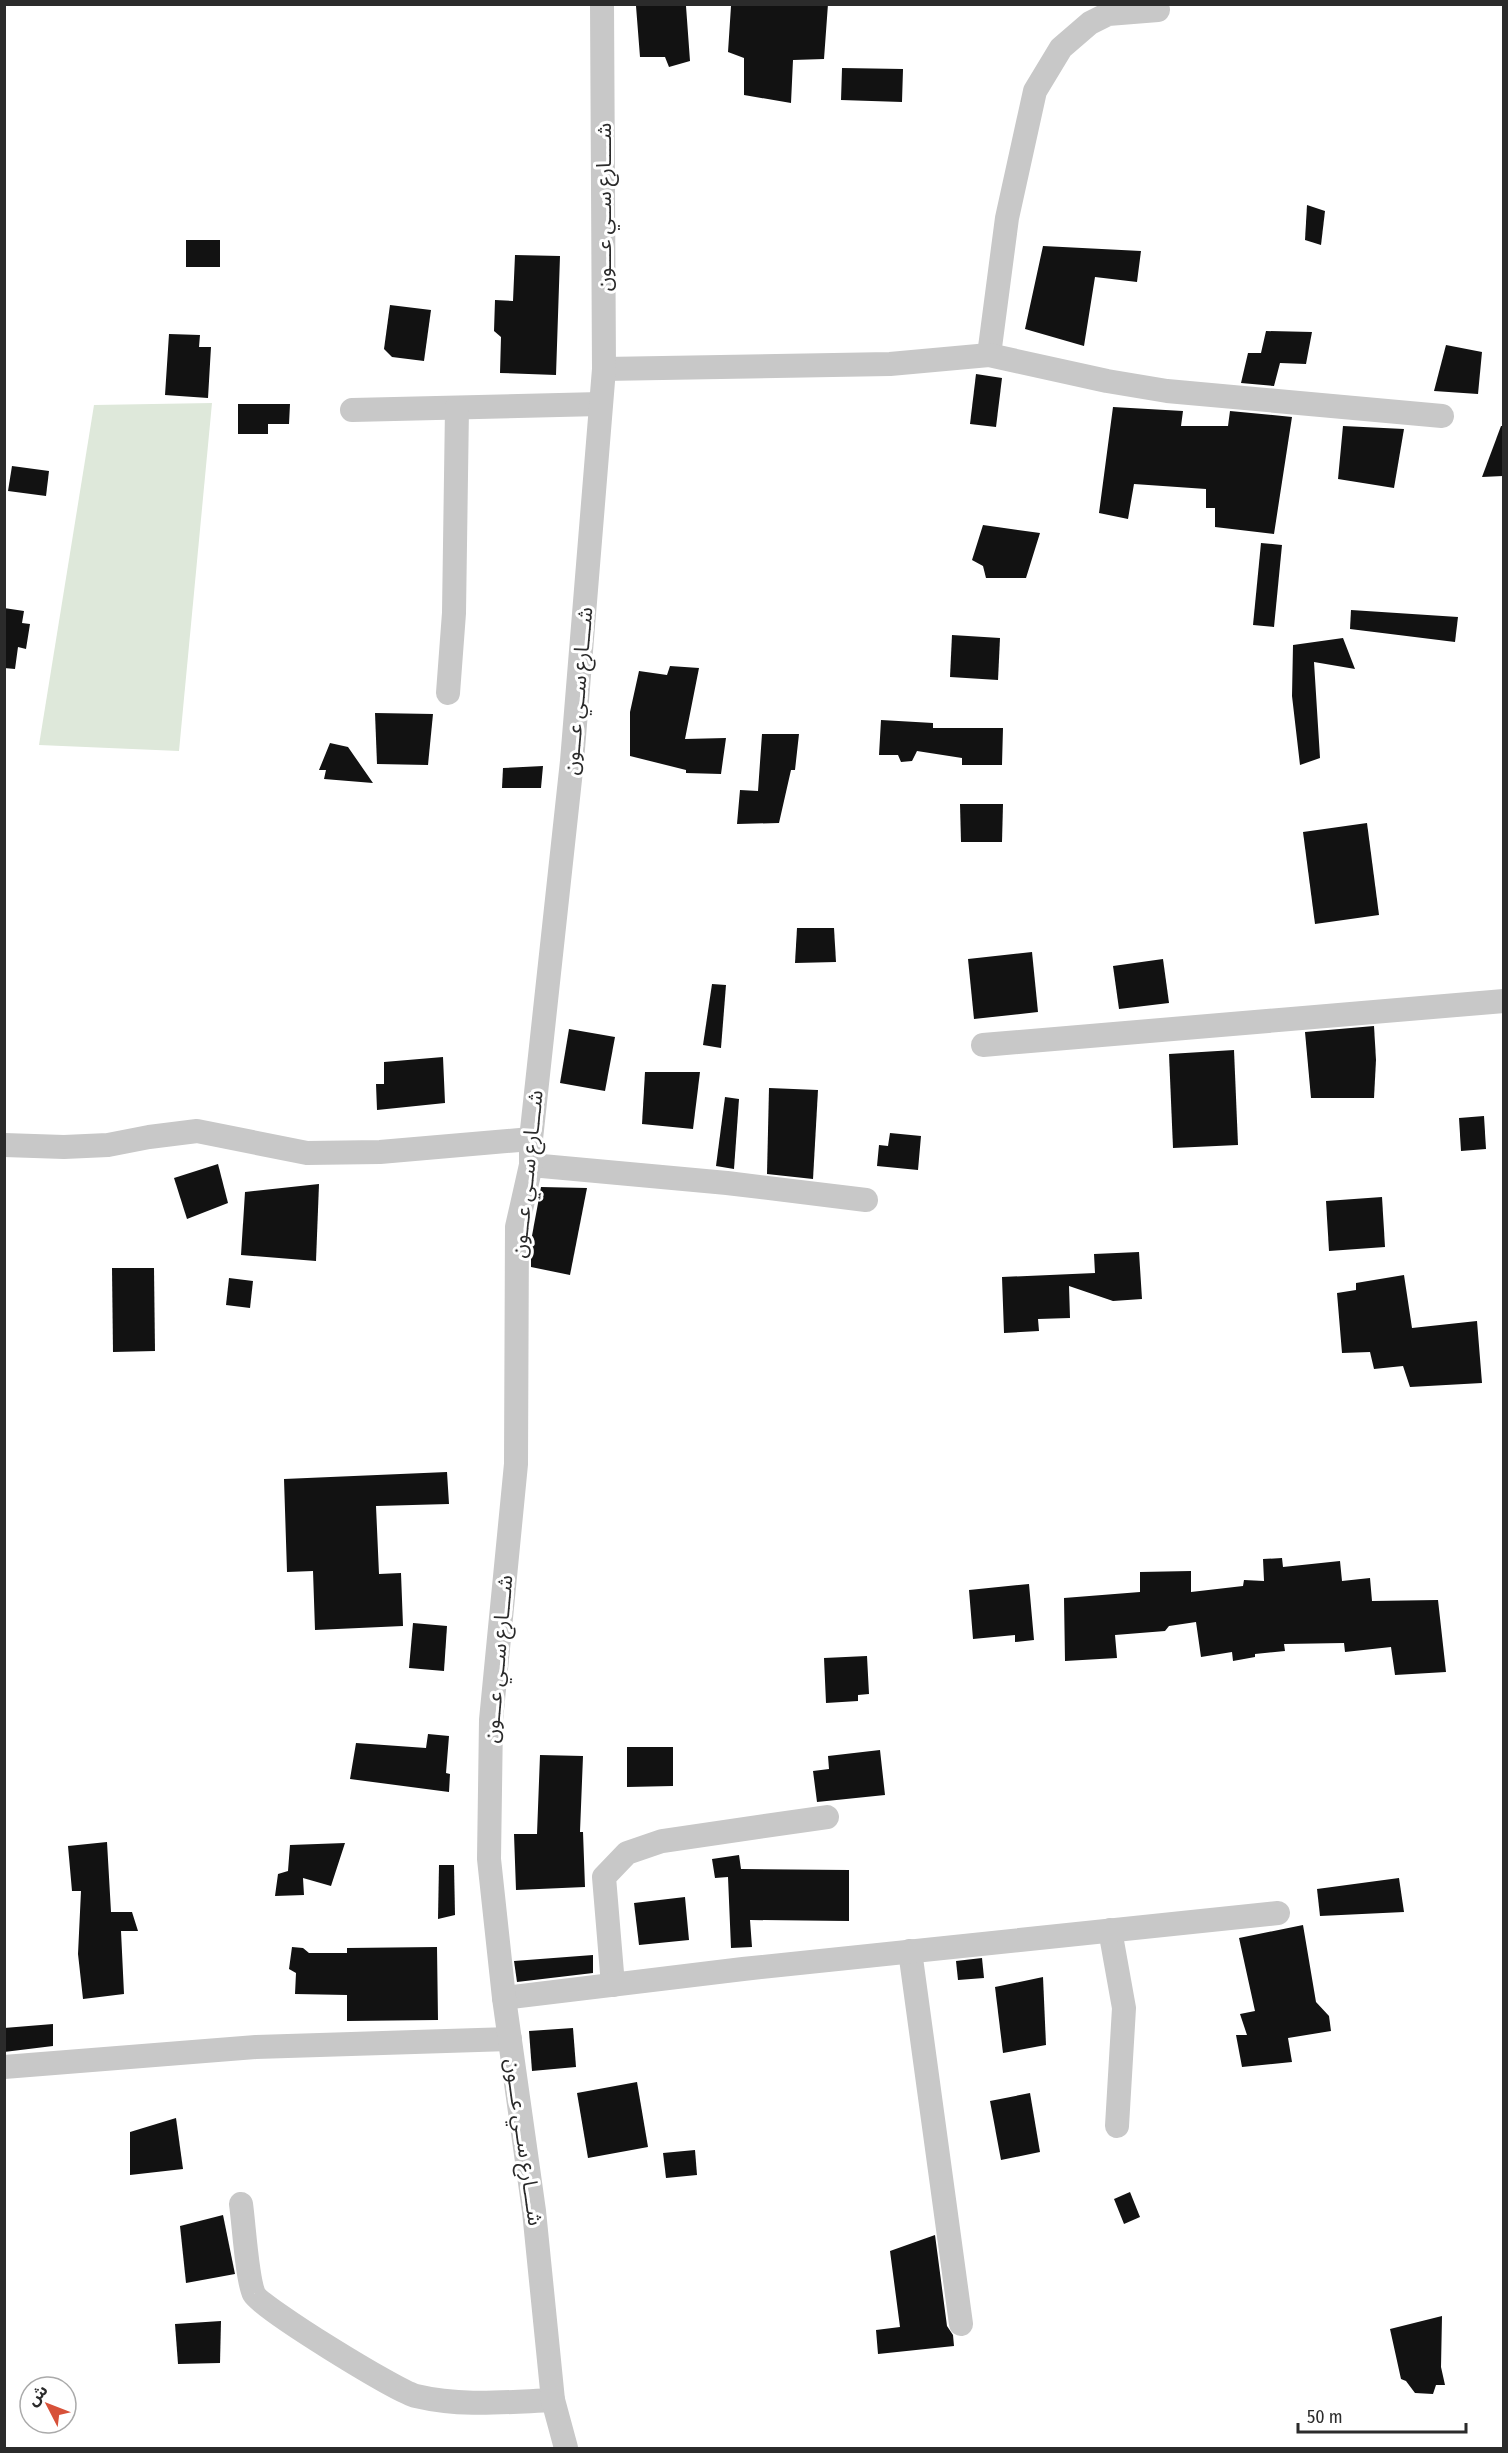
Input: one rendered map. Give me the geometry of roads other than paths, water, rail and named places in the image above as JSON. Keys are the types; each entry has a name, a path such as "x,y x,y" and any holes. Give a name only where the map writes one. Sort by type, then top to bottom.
{"street":[{"name":"شــــارع ســي عـــون","path":"566,2448 553,2400 534,2211 504,1998 489,1859 491,1720 516,1464 517,1227 531,1165 531,1139 572,761 604,369 602,4"},
{"path":"990,355 1007,218 1035,91 1061,48 1089,23 1108,14 1158,10"},
{"path":"604,369 890,364 990,355 1107,381 1167,391 1442,416"},
{"path":"352,410 600,404"},
{"path":"448,693 454,613 457,408"},
{"path":"983,1045 1503,1001"},
{"path":"4,1145 64,1147 108,1145 197,1131 308,1153 380,1152 531,1139"},
{"path":"531,1165 727,1183 866,1200"},
{"path":"613,1985 604,1877 627,1853 662,1841 826,1817"},
{"path":"504,1998 910,1951 1278,1913"},
{"path":"1110,1930 1124,2008 1117,2126"},
{"path":"910,1951 962,2324"},
{"path":"4,2067 256,2047 510,2039"},
{"path":"241,2204 251,2283 255,2296 299,2330 413,2396 467,2404 553,2400"}]}
